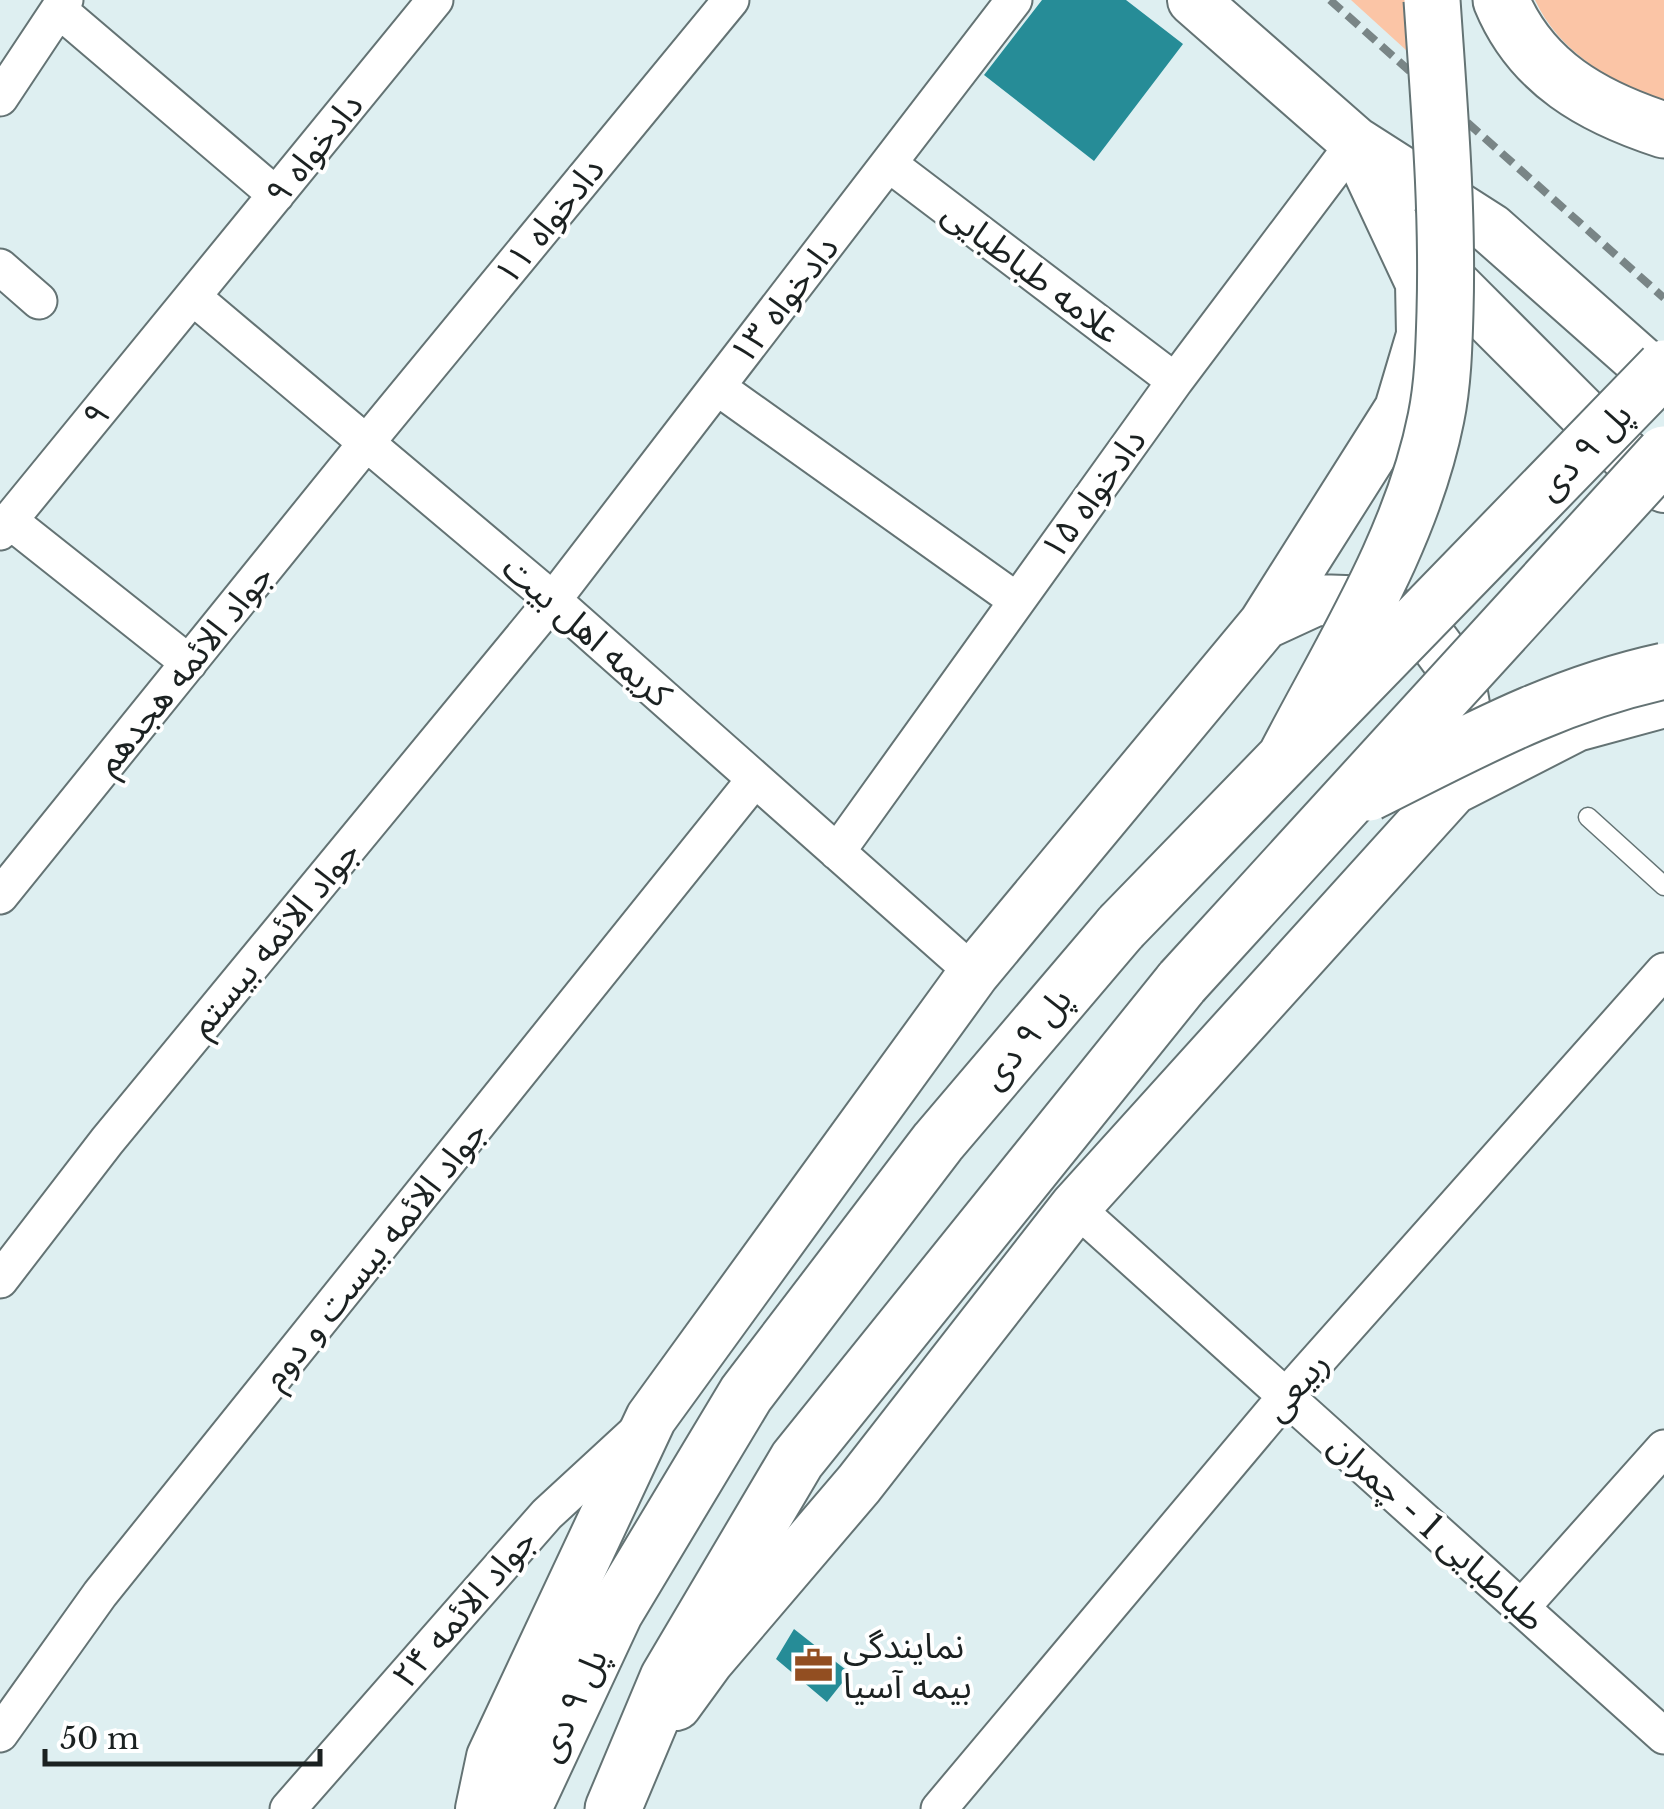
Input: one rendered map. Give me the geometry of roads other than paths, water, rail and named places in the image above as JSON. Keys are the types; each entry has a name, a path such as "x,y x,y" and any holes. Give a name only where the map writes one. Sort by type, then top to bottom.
{"main road":[{"path":"1192,0 1355,142 1491,229 1664,382"},
{"path":"1285,758 1390,553 1412,502 1436,418 1444,350 1447,252 1432,0"},
{"path":"1501,0 1537,57 1572,91 1623,117 1664,130"},
{"path":"1355,142 1454,284 1633,463 1664,487"},
{"path":"481,1809 492,1756 651,1418 974,973 1264,624 1400,409 1422,335 1421,283 1355,142"},
{"name":"پل ۹ دی","path":"523,1809 615,1612 746,1394 938,1142 1120,927 1664,368"},
{"name":"پل ۹ دی","path":"620,1792 668,1678 797,1460 1182,982 1664,454"},
{"path":"1264,624 1316,600 1374,602 1425,630 1459,676 1469,733 1453,789"},
{"path":"1340,808 1550,704 1614,682 1664,671"},
{"path":"620,1792 708,1660 860,1484 1075,1207 1453,789 1576,726 1664,702"}],"street":[{"name":"دادخواه ۹","path":"192,297 435,0"},
{"name":"دادخواه ۱۱","path":"367,442 731,0"},
{"name":"دادخواه ۱۳","path":"553,600 1014,0"},
{"path":"0,98 62,5 276,194"},
{"name":"دادخواه ۱۵","path":"837,852 1174,381 1355,142"},
{"name":"علامه طباطبایی","path":"889,164 1174,381"},
{"path":"0,267 39,300"},
{"name":"کریمه اهل بیت","path":"192,297 553,600 974,973"},
{"name":"۹","path":"5,526 192,297"},
{"path":"716,387 1016,600"},
{"name":"جواد الائمه هجدهم","path":"0,896 367,442"},
{"path":"5,526 189,663"},
{"name":"جواد الائمه بیستم","path":"0,1280 107,1141 553,600"},
{"name":"جواد الائمه بیست و دوم","path":"0,1734 100,1594 755,779"},
{"name":"ربیعی","path":"938,1809 1286,1396 1664,972"},
{"name":"طباطبایی 1 - چمران","path":"1075,1207 1664,1736"},
{"name":"جواد الائمه ۲۴","path":"288,1809 547,1514 651,1418"},
{"path":"1521,1608 1664,1448"}],"lane":[{"path":"1588,817 1664,886"}],"railway":[{"path":"1330,0 1664,298"}],"place":[{"name":"نمایندگی بیمه آسیا","path":"813,1666"}]}
